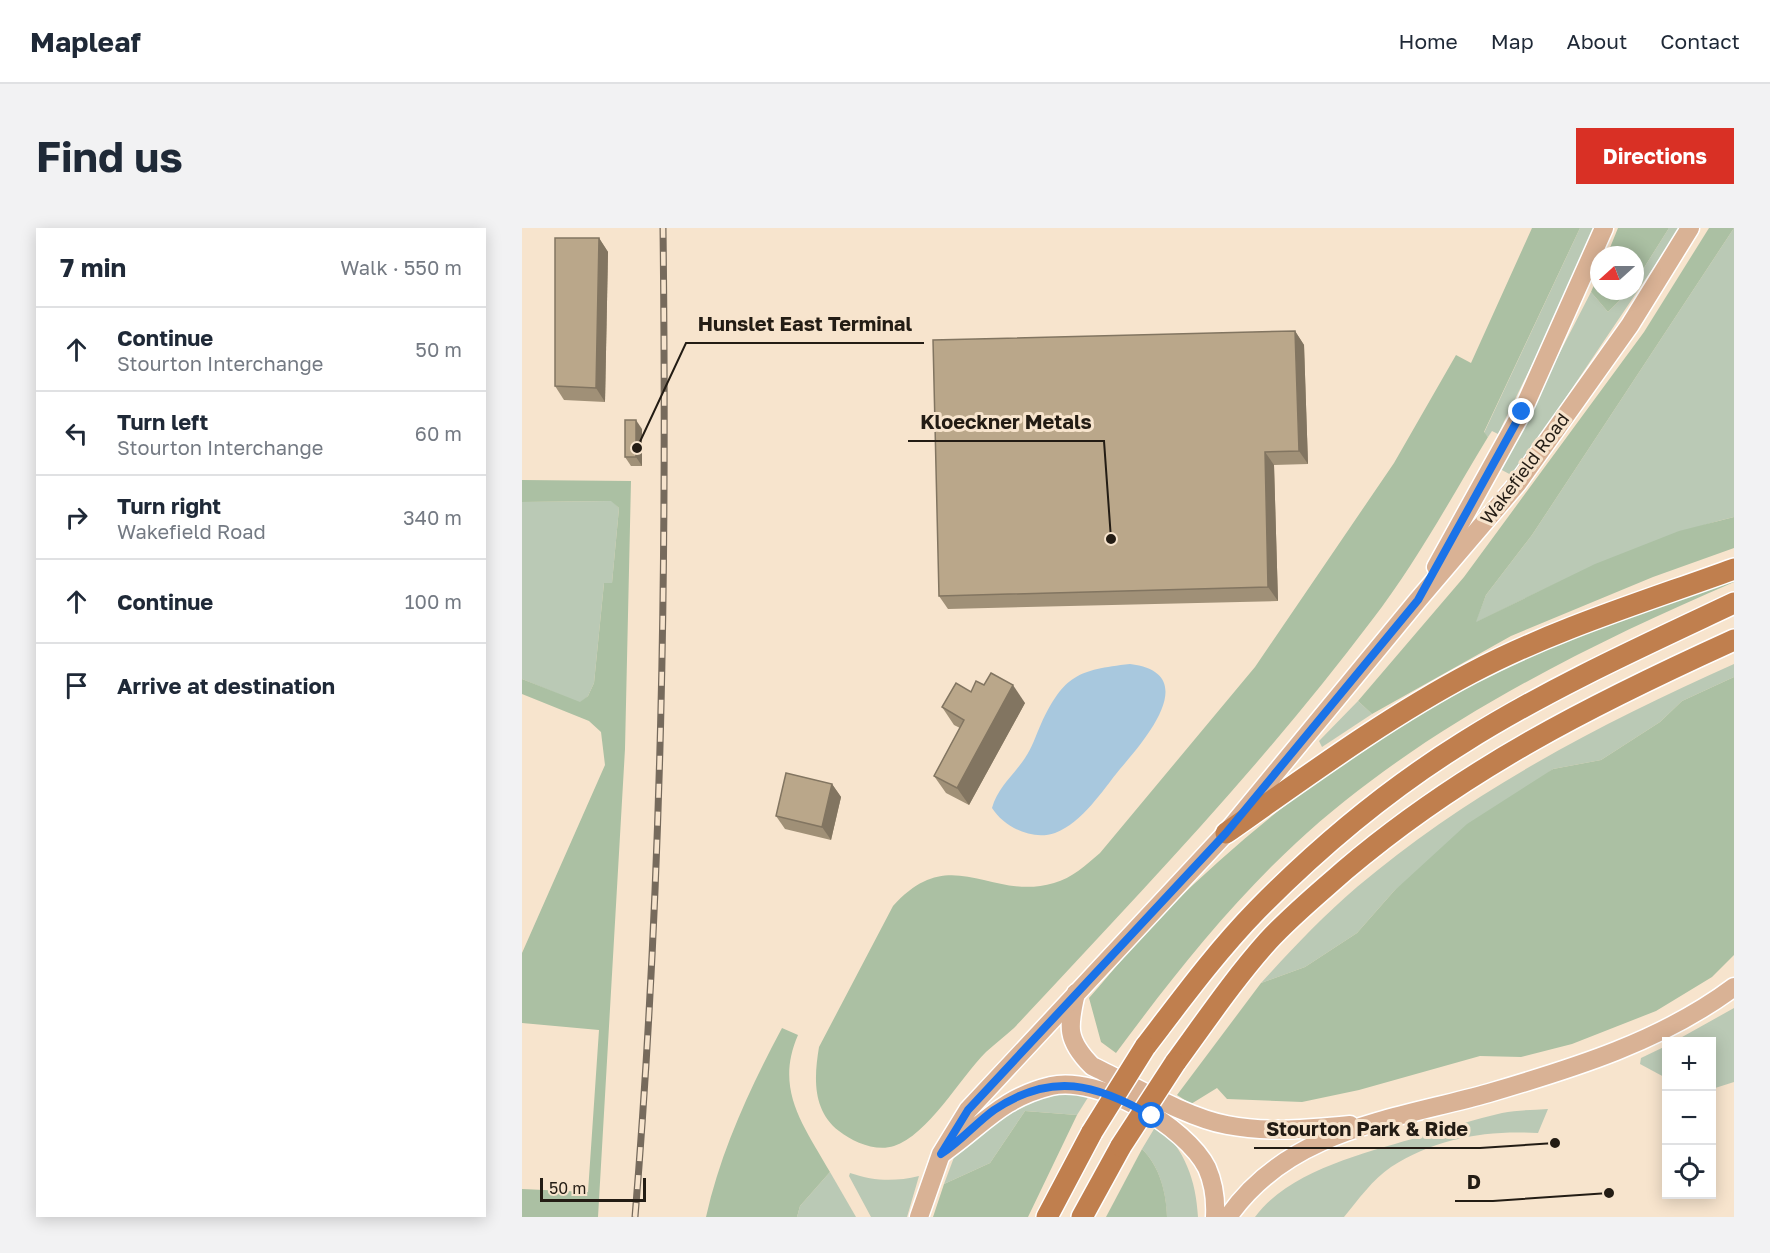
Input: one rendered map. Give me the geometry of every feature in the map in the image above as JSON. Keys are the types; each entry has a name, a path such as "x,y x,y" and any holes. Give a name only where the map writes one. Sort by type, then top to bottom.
{"highway":[{"path":"1226,833 1359,739 1472,672 1568,630 1734,569"},
{"path":"1047,1217 1092,1132 1145,1047 1220,951 1257,910 1348,828 1397,789 1463,743 1506,717 1621,656 1734,603"},
{"path":"1082,1217 1121,1146 1174,1063 1235,980 1269,940 1313,898 1422,810 1521,744 1634,685 1734,640"}],"main road":[{"path":"1418,600 1522,412 1604,228"},
{"name":"Wakefield Road","path":"919,1217 941,1154 968,1110 1077,990 1226,833 1517,484 1630,325 1690,228"},
{"path":"1077,990 1070,1018 1071,1040 1078,1053 1092,1066 1199,1117 1225,1125 1284,1131 1361,1125 1460,1101 1591,1062 1668,1028 1734,987"},
{"path":"941,1154 965,1138 993,1111 1014,1099 1055,1085 1081,1085 1127,1102 1176,1132 1194,1150 1212,1182 1216,1197 1215,1217"},
{"path":"1228,1217 1245,1193 1275,1167 1295,1155 1361,1125"}],"green space":[{"path":"1532,228 1580,228 1484,432 1488,437 1418,553 1372,620 1287,726 1198,829 1014,1028 986,1052 919,1131 894,1146 880,1148 858,1142 839,1131 830,1123 819,1103 816,1070 819,1047 893,906 914,887 934,878 953,875 1031,887 1054,883 1073,874 1100,853 1255,667 1394,463 1456,355 1471,363"},
{"path":"1580,228 1595,228 1572,283 1498,434 1492,431 1488,437 1484,433"},
{"path":"1618,228 1669,228 1644,268 1644,246 1611,246"},
{"path":"1669,228 1680,228 1644,281 1644,268"},
{"path":"1709,228 1734,228 1532,535 1486,595 1476,622 1595,564 1679,531 1734,517 1734,548 1653,577 1511,636 1372,714 1358,701 1464,577 1644,332"},
{"path":"1734,228 1734,517 1666,537 1602,563 1475,623 1486,595 1532,535"},
{"path":"1590,294 1590,300 1598,300 1608,312 1620,300 1632,300 1513,476 1500,469"},
{"path":"1598,300 1620,300 1608,312"},
{"path":"522,480 631,481 625,749 598,1217 522,1217 522,1189 588,1192 599,1030 522,1023 522,953 605,765 601,732 589,721 522,694 522,679 580,702 588,696 594,683 604,583 612,583 619,508 611,501 522,502"},
{"path":"612,501 619,508 612,583 604,583 594,683 588,696 580,703 522,679 522,502"},
{"path":"1734,576 1734,582 1618,635 1504,694 1395,763 1344,802 1271,867 1179,971 1116,1053 1101,1042 1089,998 1167,910 1241,841 1321,778 1405,722 1494,673 1583,634"},
{"path":"1734,664 1734,677 1682,701 1660,722 1601,760 1553,769 1394,891 1357,933 1305,967 1261,983 1344,898 1444,821 1537,762 1585,736"},
{"path":"1734,677 1734,955 1712,977 1656,1011 1572,1044 1521,1057 1480,1056 1359,1090 1302,1102 1227,1099 1217,1088 1191,1104 1177,1095 1261,983 1305,967 1357,933 1394,891 1467,824 1553,769 1601,760 1660,722 1682,701"},
{"path":"1358,701 1372,714 1322,747 1319,741"},
{"path":"1734,1008 1734,1082 1716,1088 1716,1037 1682,1037"},
{"path":"782,1028 798,1035 791,1055 789,1073 791,1090 802,1123 830,1172 800,1206 797,1217 706,1217 728,1144 759,1073"},
{"path":"1662,1048 1662,1076 1640,1064 1641,1058"},
{"path":"1092,1091 1077,1115 1025,1111 990,1163 944,1184 956,1152 1033,1093"},
{"path":"1548,1109 1538,1133 1499,1133 1462,1138 1408,1157 1378,1177 1344,1217 1255,1217 1288,1187 1309,1175 1355,1156 1492,1115"},
{"path":"1025,1111 1077,1115 1028,1217 933,1217 944,1184 990,1163"},
{"path":"1157,1124 1175,1144 1187,1166 1195,1191 1198,1217 1167,1217 1161,1180 1142,1149"},
{"path":"1142,1149 1161,1180 1167,1217 1106,1217"},
{"path":"830,1172 856,1217 797,1217 800,1206"},
{"path":"850,1173 884,1180 919,1176 907,1217 871,1217 849,1176"}],"water":[{"path":"1130,664 1152,670 1163,680 1165,694 1161,710 1153,726 1099,796 1083,814 1055,833 1028,834 1004,821 992,808 1002,787 1032,746 1057,695 1066,685 1085,673"}],"building":[{"path":"555,238 599,238 596,388 555,386"},
{"path":"1295,331 1299,451 1265,452 1268,587 939,596 933,340"},
{"path":"625,420 636,420 636,457 625,457"},
{"path":"991,673 1013,685 957,788 934,776 964,720 942,707 956,683 971,692 976,681 984,685"},
{"path":"786,773 832,784 822,827 776,816"}],"railway":[{"path":"635,1217 651,970 661,723 664,475 663,228"}],"place":[{"name":"Hunslet East Terminal","path":"637,448"},
{"name":"Kloeckner Metals","path":"1111,539"},
{"name":"Stourton Park & Ride","path":"1555,1143"},
{"name":"D","path":"1609,1193"}],"route":[{"path":"1152,1116 1119,1097 1081,1085 1055,1085 1034,1090 993,1111 965,1138 941,1154 954,1129 968,1110 1077,990 1226,833 1418,600 1522,412"}]}
